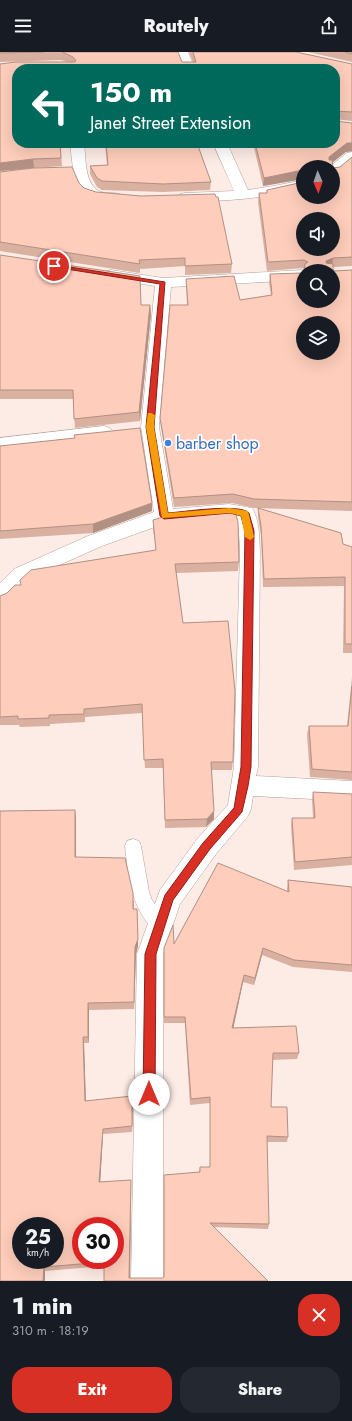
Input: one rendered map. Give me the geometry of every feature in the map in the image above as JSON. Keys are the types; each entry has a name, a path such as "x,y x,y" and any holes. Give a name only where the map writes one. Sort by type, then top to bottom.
{"street":[{"path":"182,52 187,64"},
{"path":"77,148 75,171 89,192 97,196 127,198"},
{"path":"222,148 243,195"},
{"path":"340,165 352,156"},
{"path":"173,197 243,195 286,189 296,186"},
{"path":"93,272 163,283 296,275"},
{"path":"163,283 134,429 164,516"},
{"path":"0,444 134,429"},
{"path":"0,596 21,574 95,541 164,516 230,511 245,513 249,531 250,552 246,767 239,809 206,846 169,898 150,954 148,1281"},
{"path":"243,786 352,791"}],"lane":[{"path":"133,846 140,892 145,905 160,925"}],"building":[{"path":"0,52 44,52 0,53"},
{"path":"62,52 178,52 182,62 196,62 193,52 296,52 352,64 352,112 340,111 340,64 12,64 12,148 60,148 61,158 33,159 0,163 0,64 16,62 74,62 76,61 73,57"},
{"path":"340,122 352,123 352,143 347,143 329,157 329,160 296,160 296,171 264,178 256,148 340,148"},
{"path":"106,148 199,148 211,182 163,184 102,181 97,178 90,166 108,165"},
{"path":"352,157 352,257 333,258 326,261 326,263 333,264 305,264 308,262 304,260 268,262 259,193 267,193 267,190 296,184 296,204 340,204 340,167"},
{"path":"72,167 79,183 84,188 96,192 141,196 215,194 216,197 218,197 232,264 185,266 185,258 139,260 140,264 0,242 0,172 33,168"},
{"path":"0,255 140,276 141,305 150,305 139,412 74,419 73,390 0,390"},
{"path":"352,270 352,502 254,499 233,494 174,498 160,418 170,305 188,305 186,279 234,276 240,300 272,295 270,274 296,273 296,308 340,308 340,271"},
{"path":"140,428 152,503 93,524 0,531 0,446 75,438 74,435"},
{"path":"258,508 341,533 343,544 352,547 352,644 345,644 345,577 264,579 261,526"},
{"path":"235,511 238,522 239,562 175,564 183,623 228,621 235,691 233,762 211,762 214,811 207,819 165,820 163,759 144,760 142,704 84,709 84,714 49,715 49,718 18,719 18,716 0,717 0,596 7,593 15,585 21,585 20,580 31,570 156,550 153,520 166,516"},
{"path":"352,686 352,772 312,769 309,726 348,726"},
{"path":"313,792 352,794 352,857 295,862 292,818 315,818"},
{"path":"75,810 75,857 125,858 133,893 133,909 137,909 138,939 135,947 134,1002 88,1003 88,1037 83,1037 85,1101 132,1096 132,1126 103,1129 99,1182 131,1180 129,1278 164,1277 164,1175 200,1172 200,1167 210,1167 210,1097 191,1099 185,1017 164,1017 164,948 173,925 174,944 218,863 289,892 288,880 352,887 352,965 294,960 263,948 255,978 244,975 232,1028 296,1026 299,1053 273,1053 271,1107 287,1107 288,1137 267,1136 269,1224 210,1223 268,1281 104,1281 104,1269 124,1269 124,1217 72,1217 72,1265 64,1265 64,1217 12,1217 12,1269 44,1269 43,1281 0,1281 0,811"}],"slow traffic":[{"path":"151,415 150,427 164,516 230,511 245,513 250,537"}],"place":[{"name":"barber shop","path":"168,443"}],"route":[{"path":"54,266 163,283 150,427 164,516 230,511 245,513 249,531 250,552 246,767 239,809 206,846 169,898 150,954 149,1094"}]}
